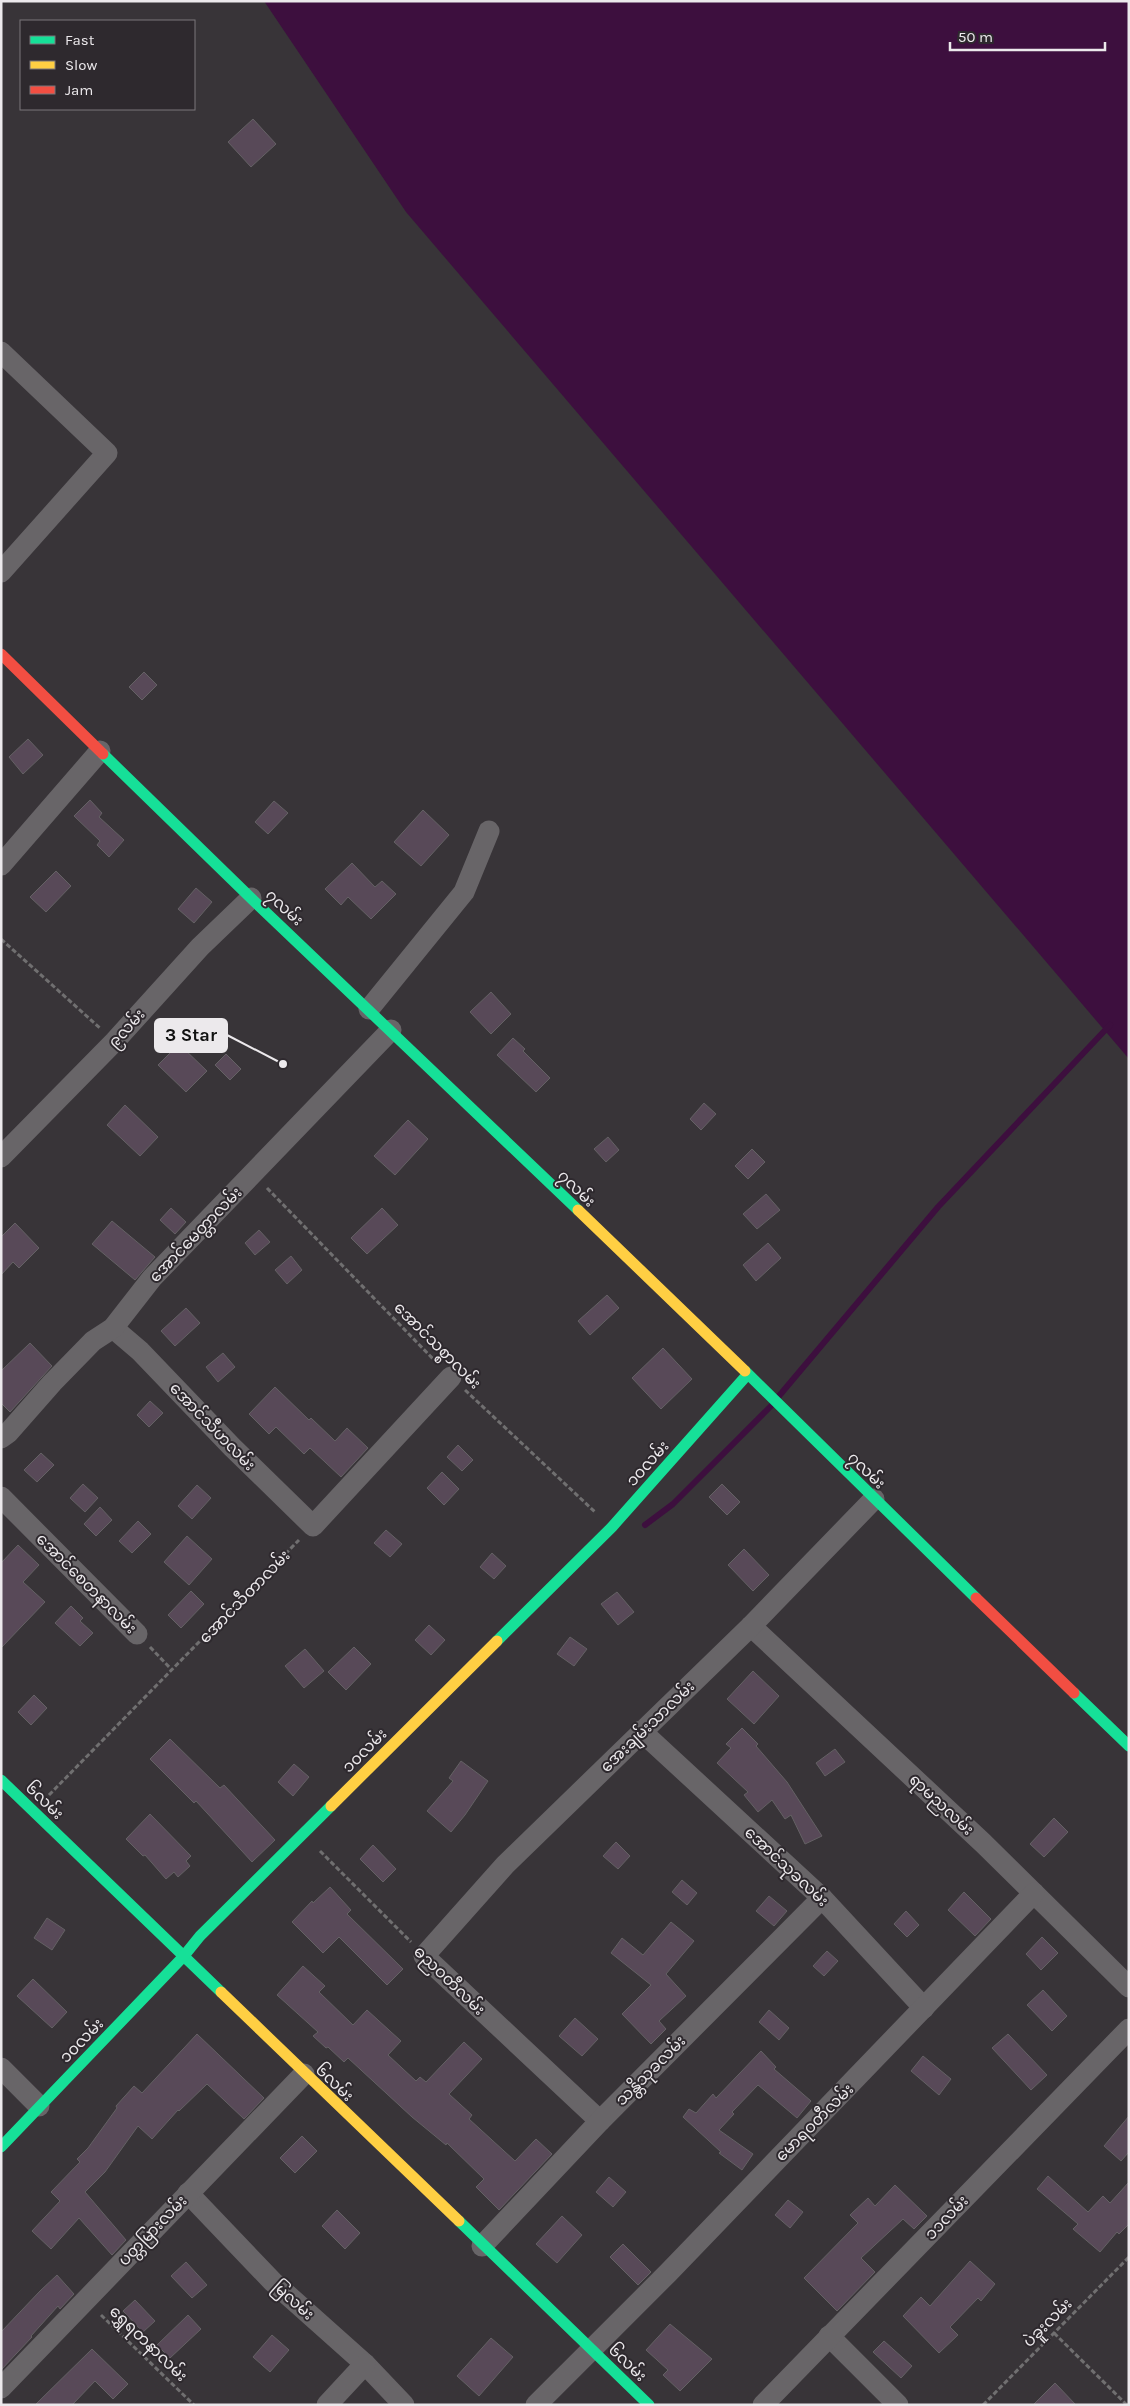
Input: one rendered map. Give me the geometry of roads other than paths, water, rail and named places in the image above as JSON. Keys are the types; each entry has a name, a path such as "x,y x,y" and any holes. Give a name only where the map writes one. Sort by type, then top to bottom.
{"street":[{"path":"1,352 107,453 1,572"},
{"name":"၇လမ်း","path":"1,654 250,898 391,1030 747,1375 768,1393 790,1417 1129,1746"},
{"path":"1,865 100,750"},
{"path":"369,1009 464,892 489,832"},
{"name":"၉လမ်း","path":"1,1157 115,1041 200,946 250,898"},
{"name":"အောင်မေတ္တာလမ်း","path":"1,1438 8,1433 52,1383 93,1341 113,1328 152,1278 391,1030"},
{"name":"အောင်သီဟလမ်း","path":"113,1328 140,1351 232,1447 313,1526 450,1377"},
{"name":"၁၀လမ်း","path":"1,2147 184,1957 200,1936 612,1527 747,1375"},
{"name":"အောင်စေတနာလမ်း","path":"1,1497 137,1634"},
{"name":"အေးချမ်းသာလမ်း","path":"424,1956 505,1865 751,1626 874,1499"},
{"name":"ရာမညလမ်း","path":"751,1626 983,1843 1129,1987"},
{"name":"အောင်သုခလမ်း","path":"641,1731 822,1898 924,2008"},
{"name":"၆လမ်း","path":"1,1780 649,2405"},
{"name":"မောရဝတီလမ်း","path":"536,2405 592,2350 1034,1893"},
{"name":"သန္တိသုခလမ်း","path":"482,2246 600,2121 822,1898"},
{"name":"ဓညဝတီလမ်း","path":"424,1956 600,2121"},
{"name":"၁၁လမ်း","path":"763,2405 1129,2028"},
{"path":"1,2068 40,2106"},
{"name":"ပတ္တမြားလမ်း","path":"1,2388 304,2074"},
{"name":"မြလမ်း","path":"188,2193 273,2282 365,2364 404,2405"},
{"path":"829,2336 898,2405"},
{"path":"327,2405 365,2364"}],"waterway":[{"path":"779,1396 938,1207 1110,1025"},
{"path":"645,1525 673,1504 771,1406"}],"place":[{"name":"3 Star","path":"283,1064"}]}
